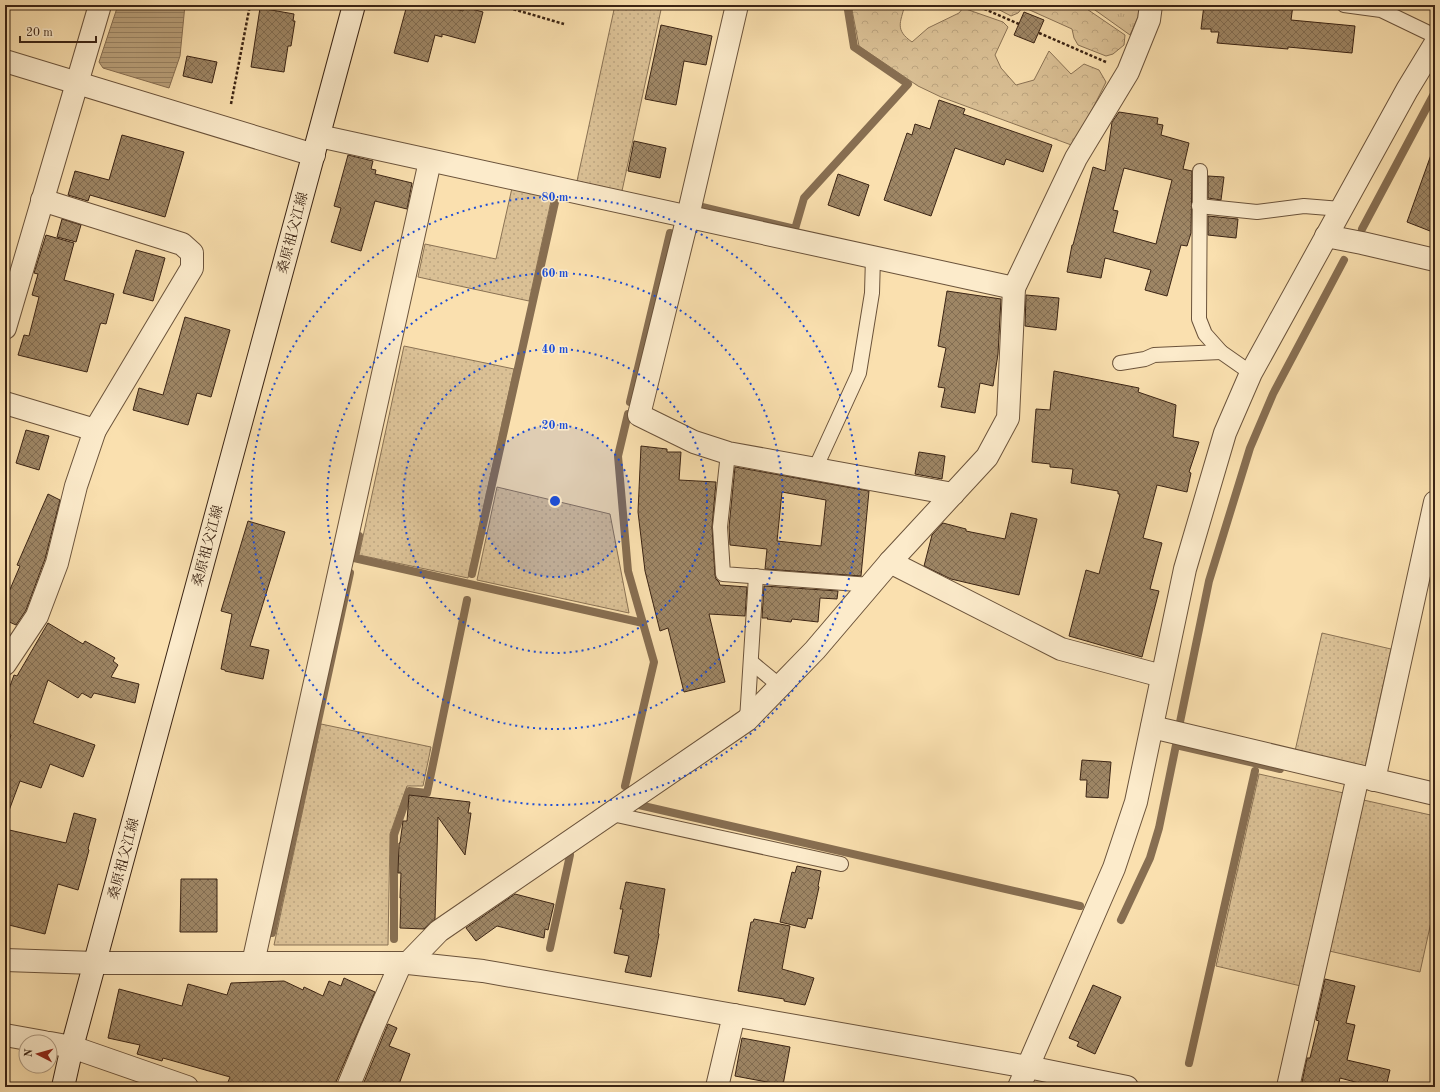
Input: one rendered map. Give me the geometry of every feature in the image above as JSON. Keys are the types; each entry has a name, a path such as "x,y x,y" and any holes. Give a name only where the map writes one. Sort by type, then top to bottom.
{"street":[{"path":"5,328 100,5"},
{"name":"桑原祖父江線","path":"63,1087 72,1047 354,5"},
{"path":"737,5 688,216 639,415 694,442 728,453 954,494"},
{"path":"348,1087 372,1029 405,963 439,931 612,814 747,720 815,650 890,562 988,457 1008,418 1014,288 1076,158 1128,72 1149,20 1151,5"},
{"path":"1019,1087 1114,868 1136,802 1187,562 1225,433 1251,373 1407,90 1435,44"},
{"path":"5,61 226,128 316,145 430,161 1014,288"},
{"path":"253,963 430,161"},
{"path":"5,664 37,616 40,609 57,563 76,486 96,430 192,268 192,253 182,244 42,200"},
{"path":"1326,236 1435,260"},
{"path":"5,403 96,430"},
{"path":"1288,1087 1435,502"},
{"path":"890,562 1061,649 1162,676"},
{"path":"1152,727 1435,794"},
{"path":"5,960 95,963 405,963 483,971 1028,1067 1127,1087"},
{"path":"717,1087 734,1015"},
{"path":"5,1035 18,1037"},
{"path":"58,1044 72,1047 187,1087"}],"lane":[{"path":"1344,5 1381,10 1435,36"},
{"path":"1200,171 1199,319 1205,334 1221,352 1251,373"},
{"path":"1200,206 1257,212 1304,206 1341,209"},
{"path":"815,468 859,373 872,293 873,257"},
{"path":"1120,362 1145,359 1154,355 1221,352"},
{"path":"728,453 720,527 723,574 871,585"},
{"path":"747,720 756,576"},
{"path":"751,662 780,686"},
{"path":"612,814 841,864"}],"path":[{"path":"226,128 250,5"},
{"path":"499,5 564,24"},
{"path":"975,5 1019,24"},
{"path":"1039,33 1128,72"}],"green space":[{"path":"615,5 662,5 622,191 577,181"},
{"path":"856,5 905,5 900,26 903,34 912,42 928,28 959,13 963,8 1003,22 1008,27 995,55 1001,68 1016,85 1034,80 1049,51 1071,74 1084,64 1099,70 1106,82 1074,146 941,97 918,86 859,46 852,10"},
{"path":"990,5 1081,5 1125,35 1124,45 1113,54 1106,56 1078,45 1074,38 1072,29 1023,7 1018,13 1011,16"},
{"path":"1088,5 1139,5 1138,17 1130,35"},
{"path":"512,188 552,197 529,301 418,277 425,244 496,259"},
{"path":"404,346 514,369 468,578 359,555"},
{"path":"497,487 610,514 629,613 477,580"},
{"path":"1322,633 1391,649 1365,767 1295,751"},
{"path":"321,724 431,747 423,786 407,786 390,834 388,945 274,945"},
{"path":"1259,774 1348,794 1305,987 1216,966"},
{"path":"1359,799 1435,816 1435,904 1420,972 1325,950"}],"shaded area":[{"path":"118,5 185,5 180,56 169,88 103,68 99,62"}],"building":[{"path":"407,5 440,5 463,11 464,7 483,12 475,43 442,34 442,37 435,35 428,62 394,53"},
{"path":"1204,5 1293,5 1291,20 1355,26 1352,53 1288,47 1288,49 1217,43 1219,32 1211,32 1211,29 1201,29"},
{"path":"260,8 294,14 293,21 295,21 291,46 288,46 284,72 251,67"},
{"path":"1024,12 1044,20 1034,43 1014,35"},
{"path":"661,25 712,36 706,65 684,61 676,105 645,99"},
{"path":"187,56 217,62 212,83 183,76"},
{"path":"939,100 965,109 963,114 1052,145 1043,172 1006,159 1004,165 955,148 931,216 884,200 907,133 912,135 915,124 930,129"},
{"path":"1119,112 1158,118 1157,124 1163,125 1161,135 1189,143 1183,169 1192,171 1191,233 1187,246 1181,245 1167,296 1145,290 1151,270 1105,258 1101,278 1067,272 1072,245 1093,167 1105,171 1112,122","holes":["1124,168 1172,180 1156,244 1113,232 1118,211 1113,210"]},
{"path":"122,135 184,152 165,217 90,195 88,201 68,195 75,171 109,180"},
{"path":"634,141 666,148 660,178 628,171"},
{"path":"1432,152 1435,152 1435,217 1430,231 1407,222"},
{"path":"348,155 373,161 371,169 376,170 375,174 412,183 407,209 375,201 361,251 331,242 341,208 334,206"},
{"path":"838,174 869,185 859,216 828,205"},
{"path":"1208,176 1224,177 1221,200 1208,198"},
{"path":"1208,216 1238,219 1236,238 1208,235"},
{"path":"62,219 81,225 76,242 57,237"},
{"path":"46,235 74,243 64,280 114,294 106,324 101,323 100,325 87,372 18,355 24,335 29,336 39,297 32,295 38,274 34,273"},
{"path":"136,250 165,258 153,301 123,293"},
{"path":"947,291 1001,299 998,354 993,386 980,383 975,413 941,407 945,388 938,387 946,348 938,346"},
{"path":"1026,295 1059,298 1056,330 1025,326"},
{"path":"185,317 230,330 211,397 197,393 188,425 133,410 139,388 163,395"},
{"path":"1054,371 1139,388 1138,392 1176,405 1173,437 1199,442 1189,472 1191,473 1187,492 1157,485 1143,538 1162,543 1150,589 1159,591 1142,657 1069,636 1086,570 1099,574 1120,494 1118,494 1118,491 1071,483 1073,469 1050,467 1050,464 1032,462 1036,409 1050,410"},
{"path":"26,430 49,436 39,470 16,463"},
{"path":"641,446 667,449 667,452 681,452 679,480 716,482 712,527 716,579 720,585 747,587 745,616 709,614 725,682 684,692 668,628 660,631 645,571 638,512"},
{"path":"919,452 945,456 942,479 915,474"},
{"path":"735,467 869,491 861,576 765,569 767,549 730,545 729,527","holes":["782,492 826,500 821,546 777,541"]},
{"path":"48,494 60,500 45,559 26,610 16,625 5,620 5,601 20,566 17,565"},
{"path":"1011,513 1037,519 1019,595 951,579 924,566 932,535 943,523 966,529 966,531 1005,539"},
{"path":"248,521 285,532 250,646 269,650 263,679 221,669 232,614 221,611"},
{"path":"764,586 838,591 837,599 820,598 818,622 792,619 791,622 762,618"},
{"path":"48,623 83,644 85,641 115,658 113,661 118,665 111,677 139,684 135,703 94,693 91,698 82,693 78,698 48,680 33,723 95,745 83,777 50,764 41,788 20,781 7,816 5,816 5,753 11,735 5,733 5,700 14,675 17,676"},
{"path":"1082,760 1111,762 1108,798 1086,797 1087,780 1080,780"},
{"path":"409,795 470,802 468,813 471,813 465,855 438,817 435,919 424,929 400,928 401,873 398,873 399,843 403,821 407,821"},
{"path":"74,813 96,819 78,890 58,884 45,934 5,924 5,829 66,843"},
{"path":"797,866 821,871 812,919 808,918 805,928 780,922 792,872 795,873"},
{"path":"181,879 217,879 217,932 180,932"},
{"path":"626,882 665,889 651,977 625,972 629,956 614,953 623,909 620,909"},
{"path":"515,894 554,904 548,930 545,929 544,938 497,926 476,941 466,928"},
{"path":"754,919 790,926 782,969 814,978 805,1005 784,1001 784,999 738,991 751,922 753,922"},
{"path":"344,978 375,992 336,1082 336,1087 226,1087 230,1077 163,1058 162,1061 137,1054 140,1045 108,1038 119,989 182,1006 188,984 227,995 231,983 284,981 303,990 304,987 323,996 329,981 341,986"},
{"path":"1325,979 1355,986 1346,1023 1355,1025 1347,1060 1390,1070 1386,1087 1374,1087 1340,1078 1338,1087 1301,1087 1307,1058 1310,1058 1319,1021 1316,1020"},
{"path":"1093,985 1121,997 1095,1054 1077,1046 1079,1042 1069,1038"},
{"path":"388,1024 397,1028 389,1046 410,1054 398,1087 362,1087"},
{"path":"742,1038 790,1047 783,1085 735,1076"}],"waterway":[{"path":"702,207 795,229 804,198 908,84 854,47 848,10 852,5"},
{"path":"1362,229 1435,92"},
{"path":"472,574 556,198"},
{"path":"630,402 670,233"},
{"path":"1180,722 1209,581 1250,448 1273,394 1344,260"},
{"path":"625,786 654,662 628,571 618,456 628,414"},
{"path":"359,536 354,558 643,623"},
{"path":"272,933 350,573"},
{"path":"394,939 394,835 409,791 427,793 467,600"},
{"path":"1121,920 1150,858 1159,828 1176,745 1280,769"},
{"path":"1189,1063 1255,771"},
{"path":"639,805 1080,906"},
{"path":"550,948 570,855"}]}
